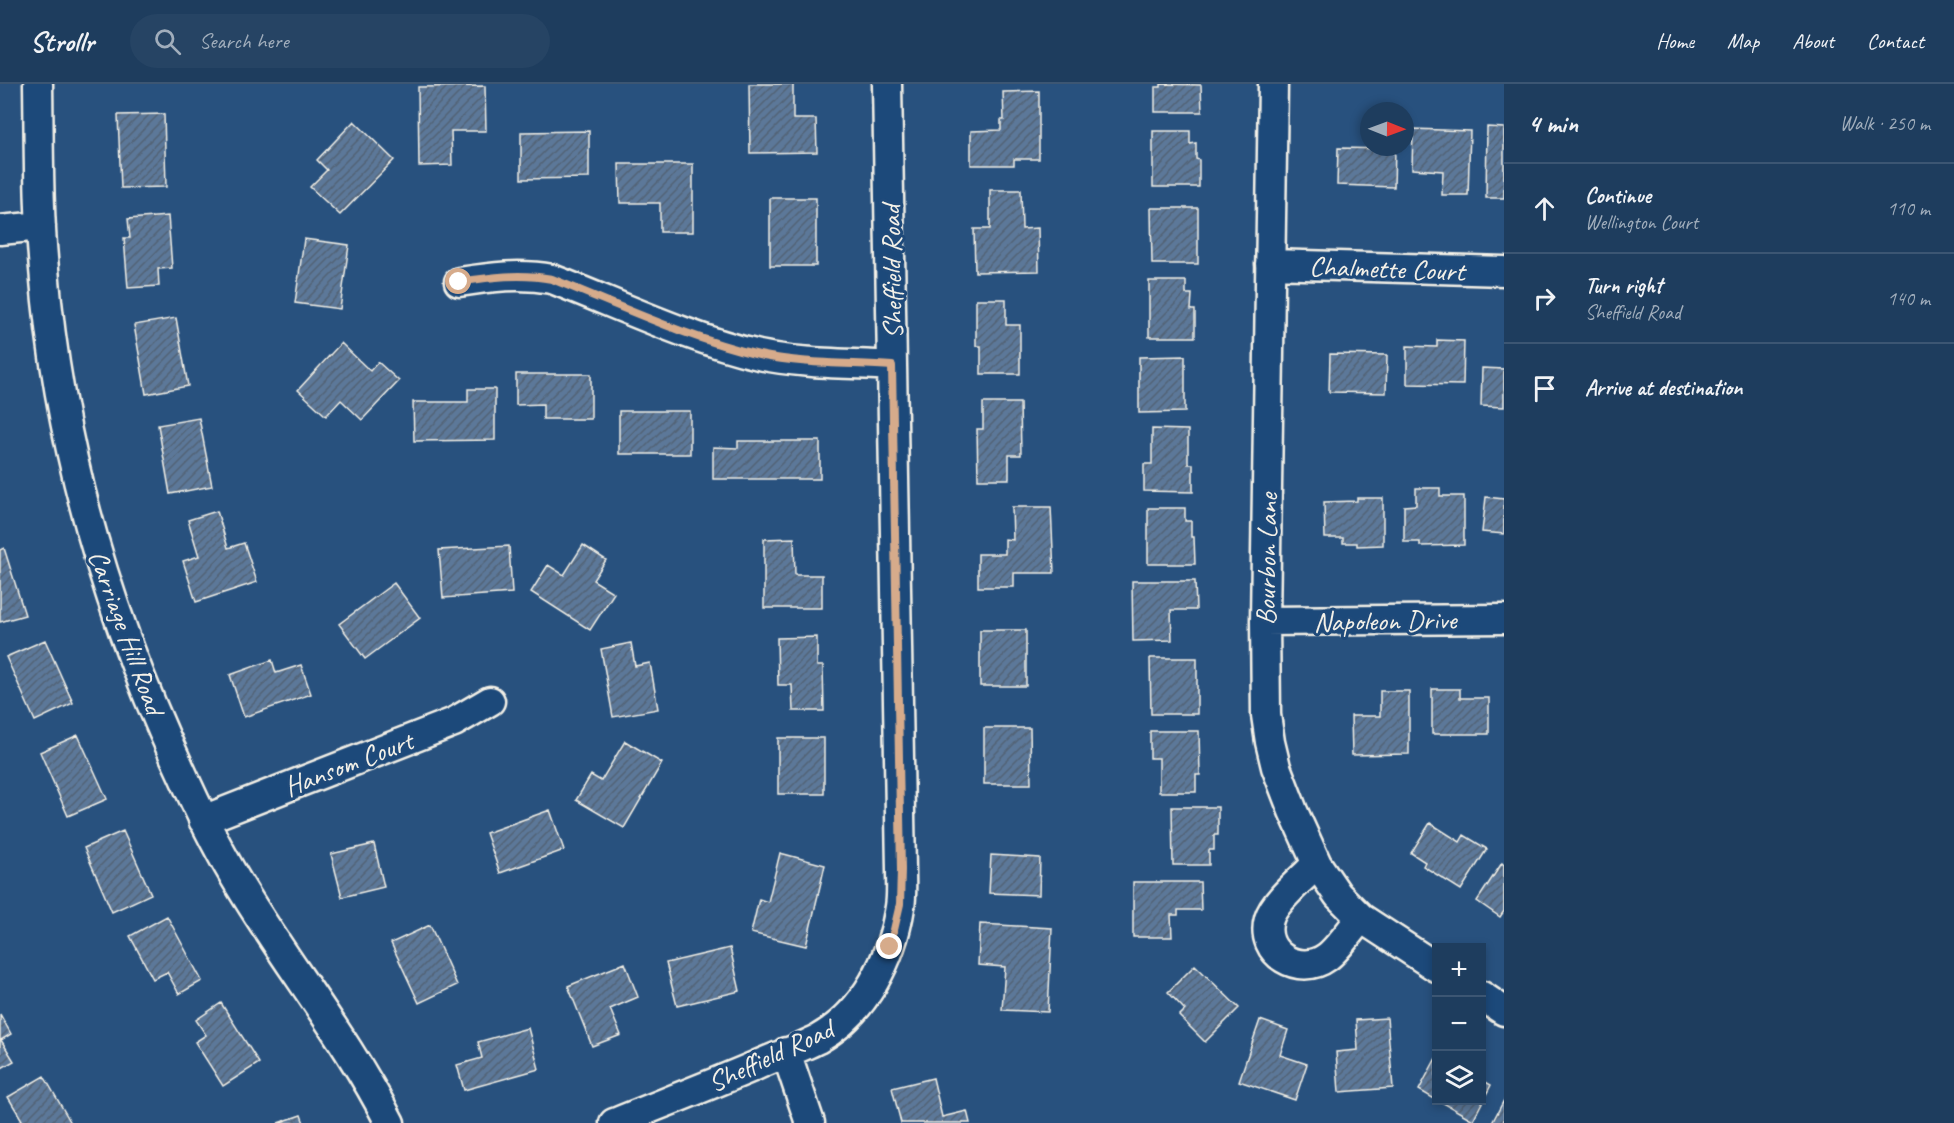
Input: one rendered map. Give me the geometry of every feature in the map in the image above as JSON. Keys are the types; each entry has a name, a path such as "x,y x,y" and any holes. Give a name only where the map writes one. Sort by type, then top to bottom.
{"street":[{"name":"Carriage Hill Road","path":"38,84 41,226 46,298 73,458 108,589 138,672 172,753 204,820 240,886 351,1053 390,1123"},
{"name":"Sheffield Road","path":"614,1123 819,1038 854,1011 876,980 890,947 900,904 901,870 887,84"},
{"name":"Bourbon Lane","path":"1273,84 1265,621 1266,715 1270,741 1276,767 1293,811 1317,864 1338,895 1361,918 1432,964"},
{"path":"0,230 41,226"},
{"name":"Chalmette Court","path":"1269,264 1504,271"},
{"path":"459,282 498,275 530,275 552,279 716,343 760,355 792,360 892,366"},
{"name":"Napoleon Drive","path":"1265,621 1504,619"},
{"name":"Hansom Court","path":"204,820 454,722 490,701"},
{"path":"1317,864 1275,906 1268,920 1269,939 1276,954 1291,963 1309,965 1328,956 1361,918"},
{"path":"1483,997 1504,1011"},
{"path":"786,1052 810,1123"}],"building":[{"path":"749,84 793,84 793,119 816,119 817,152 750,153"},
{"path":"1161,84 1201,85 1202,112 1155,112 1155,87 1161,87"},
{"path":"485,86 486,131 451,131 452,165 419,166 418,87"},
{"path":"1039,91 1039,159 1014,159 1014,165 971,165 971,131 1001,130 1001,120 1004,120 1003,92"},
{"path":"164,114 166,187 121,188 118,115"},
{"path":"354,121 394,160 340,215 310,187 327,170 317,160"},
{"path":"1487,127 1504,128 1504,198 1486,198"},
{"path":"1414,129 1470,131 1468,195 1442,195 1443,171 1412,169"},
{"path":"589,131 589,178 521,179 521,132"},
{"path":"1153,131 1190,131 1190,144 1196,143 1196,159 1199,160 1199,187 1153,187"},
{"path":"1338,148 1360,148 1360,156 1395,156 1394,187 1337,185"},
{"path":"619,164 693,164 693,232 660,232 660,203 620,203"},
{"path":"990,190 1021,190 1022,229 1038,228 1039,271 975,272 974,229 990,229"},
{"path":"770,198 816,198 816,266 770,266"},
{"path":"1151,208 1198,208 1198,264 1152,264"},
{"path":"168,216 172,268 158,269 159,286 128,288 124,238 130,238 128,219"},
{"path":"304,239 349,245 340,309 295,303"},
{"path":"1149,281 1186,281 1186,294 1192,294 1191,310 1195,310 1195,337 1149,337"},
{"path":"976,299 1006,299 1006,325 1020,325 1020,374 981,374 981,346 976,346"},
{"path":"176,318 188,386 146,394 134,325"},
{"path":"1437,340 1464,341 1463,385 1407,384 1407,346 1437,347"},
{"path":"341,343 370,371 378,362 399,381 362,420 341,400 326,416 298,390"},
{"path":"1330,354 1387,355 1386,393 1329,392"},
{"path":"1185,356 1185,412 1139,413 1139,357"},
{"path":"1482,368 1504,369 1504,407 1481,406"},
{"path":"516,374 591,374 591,419 543,419 543,404 516,405"},
{"path":"468,389 495,389 495,440 414,441 413,402 468,402"},
{"path":"983,403 1020,403 1021,455 1009,455 1009,479 978,479 977,429 983,429"},
{"path":"619,411 690,411 690,454 619,454"},
{"path":"199,418 212,486 170,494 158,425"},
{"path":"1152,429 1188,430 1188,464 1193,464 1193,492 1144,491 1144,464 1152,464"},
{"path":"738,441 820,441 820,479 713,479 713,447 738,448"},
{"path":"1416,488 1440,488 1440,496 1464,496 1464,545 1420,546 1420,542 1404,542 1404,506 1416,505"},
{"path":"1486,497 1504,499 1504,534 1482,532"},
{"path":"1357,498 1383,498 1383,545 1357,546 1357,543 1343,543 1343,538 1325,538 1324,502 1357,501"},
{"path":"1012,507 1051,507 1054,573 1014,573 1014,587 978,587 978,554 1005,554 1005,539 1013,540"},
{"path":"1148,508 1185,508 1185,521 1191,521 1191,537 1194,537 1195,564 1148,564"},
{"path":"217,511 228,548 244,543 257,582 196,602 183,561 199,556 188,520"},
{"path":"794,538 795,575 822,575 822,608 764,608 764,539"},
{"path":"583,545 606,560 593,580 614,593 590,630 531,592 548,565 564,575"},
{"path":"509,546 512,593 443,598 439,550"},
{"path":"4,548 25,615 0,622 0,550"},
{"path":"1132,581 1195,581 1196,610 1171,610 1172,640 1133,641"},
{"path":"394,583 420,618 365,659 339,624"},
{"path":"980,630 1026,630 1026,686 980,686"},
{"path":"817,637 817,666 823,666 824,711 793,711 792,685 778,685 777,638"},
{"path":"45,640 73,703 35,721 6,657"},
{"path":"631,643 635,666 650,663 658,709 613,717 601,649"},
{"path":"1150,658 1197,658 1197,714 1151,714"},
{"path":"272,660 276,673 301,665 311,694 244,717 230,675"},
{"path":"1432,689 1460,689 1460,698 1489,698 1489,734 1432,734"},
{"path":"1380,691 1409,691 1409,754 1352,755 1351,716 1380,716"},
{"path":"984,728 1030,728 1031,784 984,784"},
{"path":"1150,731 1199,731 1200,775 1196,775 1196,792 1159,792 1159,758 1150,758"},
{"path":"78,735 107,799 68,816 40,752"},
{"path":"778,738 824,738 824,794 778,794"},
{"path":"625,741 662,763 624,828 576,800 591,775 601,781"},
{"path":"1172,807 1218,807 1218,835 1214,835 1214,850 1209,850 1209,865 1173,865"},
{"path":"550,810 564,850 500,873 486,833"},
{"path":"1430,823 1460,842 1464,835 1487,849 1461,890 1423,866 1425,862 1411,853"},
{"path":"123,831 151,894 112,912 84,848"},
{"path":"374,844 384,887 342,897 331,854"},
{"path":"780,853 825,865 806,946 751,933 759,899 768,902"},
{"path":"991,855 1040,858 1039,895 989,893"},
{"path":"1502,863 1504,865 1504,911 1500,917 1477,901"},
{"path":"1133,882 1200,882 1201,910 1178,910 1178,915 1171,915 1172,937 1133,937"},
{"path":"167,916 202,981 179,994 167,972 153,979 130,936"},
{"path":"980,924 1052,928 1048,1012 1002,1010 1005,967 978,965"},
{"path":"430,925 457,985 419,1003 391,943"},
{"path":"730,948 740,991 677,1006 666,963"},
{"path":"625,963 638,997 610,1009 621,1035 592,1046 568,986"},
{"path":"1195,965 1239,1008 1205,1042 1179,1016 1185,1010 1168,992"},
{"path":"221,1003 259,1063 223,1086 195,1042 206,1035 196,1020"},
{"path":"0,1014 11,1034 1,1040 14,1061 0,1069"},
{"path":"1387,1018 1393,1088 1339,1092 1336,1052 1358,1050 1356,1020"},
{"path":"1260,1020 1288,1030 1280,1055 1307,1064 1295,1100 1239,1081"},
{"path":"528,1028 539,1069 464,1090 457,1065 482,1058 478,1042"},
{"path":"1432,1066 1432,1098 1419,1090"},
{"path":"44,1076 71,1123 18,1123 22,1120 8,1097"},
{"path":"933,1078 942,1117 967,1111 970,1123 901,1123 892,1088"},
{"path":"1486,1082 1491,1085 1486,1095"},
{"path":"1504,1100 1504,1123 1492,1123"},
{"path":"1447,1105 1481,1105 1473,1120"},
{"path":"301,1115 304,1123 278,1123"}],"route":[{"path":"459,282 498,275 530,275 552,279 716,343 760,355 792,360 892,366 901,870 900,904 890,947"}]}
